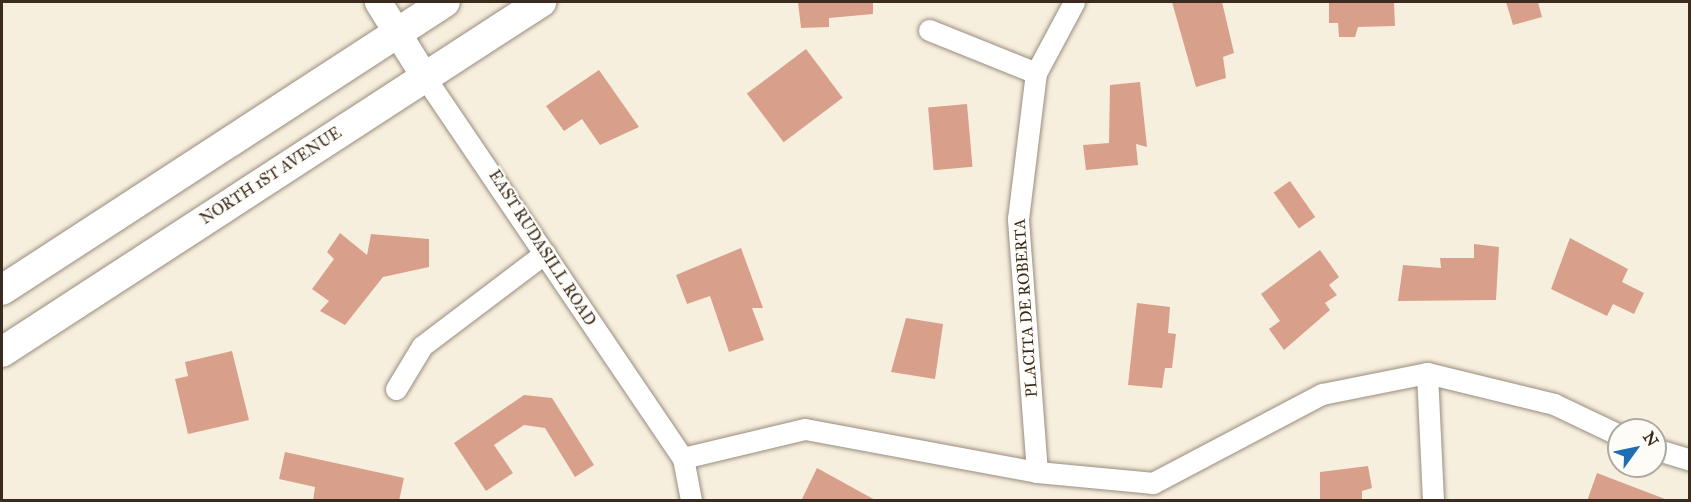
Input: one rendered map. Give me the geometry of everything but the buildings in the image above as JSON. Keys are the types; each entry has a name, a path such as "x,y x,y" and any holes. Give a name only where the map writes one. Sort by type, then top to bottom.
{"main road":[{"path":"2,290 446,2"},
{"name":"NORTH 1ST AVENUE","path":"2,352 541,2"}],"street":[{"name":"EAST RUDASILL ROAD","path":"378,2 424,76 683,458 691,501"},
{"name":"PLACITA DE ROBERTA","path":"1038,472 1018,219 1036,73 1074,2"},
{"path":"929,30 1036,73"},
{"path":"396,389 422,346 545,253"},
{"path":"1427,373 1433,501"},
{"path":"683,458 805,429 1038,472 1153,483 1322,394 1427,373 1554,404 1607,429"},
{"path":"1667,453 1689,460"}]}
